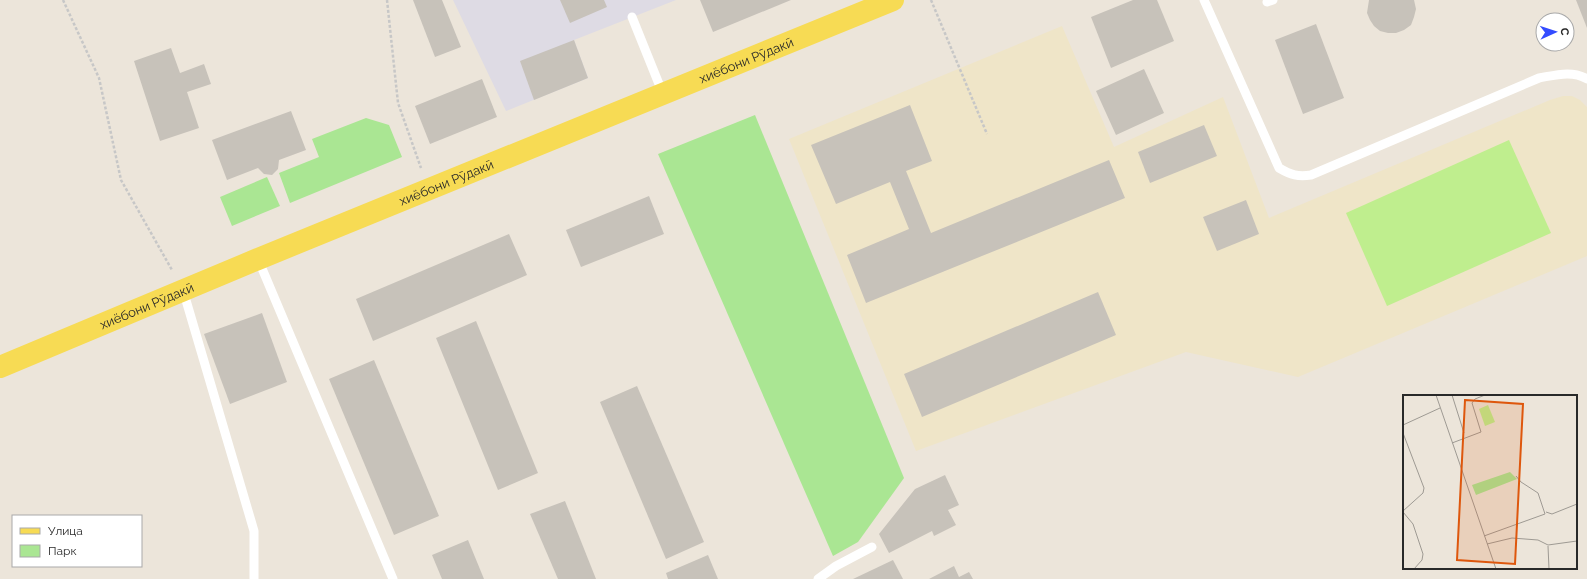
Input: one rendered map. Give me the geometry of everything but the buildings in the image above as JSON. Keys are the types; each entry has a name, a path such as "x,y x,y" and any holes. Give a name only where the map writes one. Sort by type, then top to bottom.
{"main road":[{"name":"хиёбони Рӯдакӣ","path":"0,366 893,0"}],"lane":[{"path":"1204,0 1279,168 1288,173 1299,176 1312,175 1539,78 1564,73 1580,74 1587,79"},
{"path":"632,17 663,94"},
{"path":"258,259 392,579"},
{"path":"183,290 254,531 254,579"},
{"path":"818,579 836,566 872,548"}],"path":[{"path":"63,0 99,78 121,180 183,290"},
{"path":"387,0 398,103 429,189"},
{"path":"931,0 987,134"}],"shaded area":[{"path":"453,0 676,0 574,40 588,78 506,111"},
{"path":"1062,26 1114,147 1223,97 1269,218 1550,100 1563,96 1572,96 1580,100 1587,107 1587,256 1298,377 1186,352 916,451 789,139"}],"green space":[{"path":"755,115 904,478 858,542 833,556 658,154"},
{"path":"366,118 389,125 402,157 290,203 279,173 319,157 312,139"},
{"path":"1509,140 1551,233 1387,306 1346,213"},
{"path":"267,177 280,206 232,226 220,197"}]}
